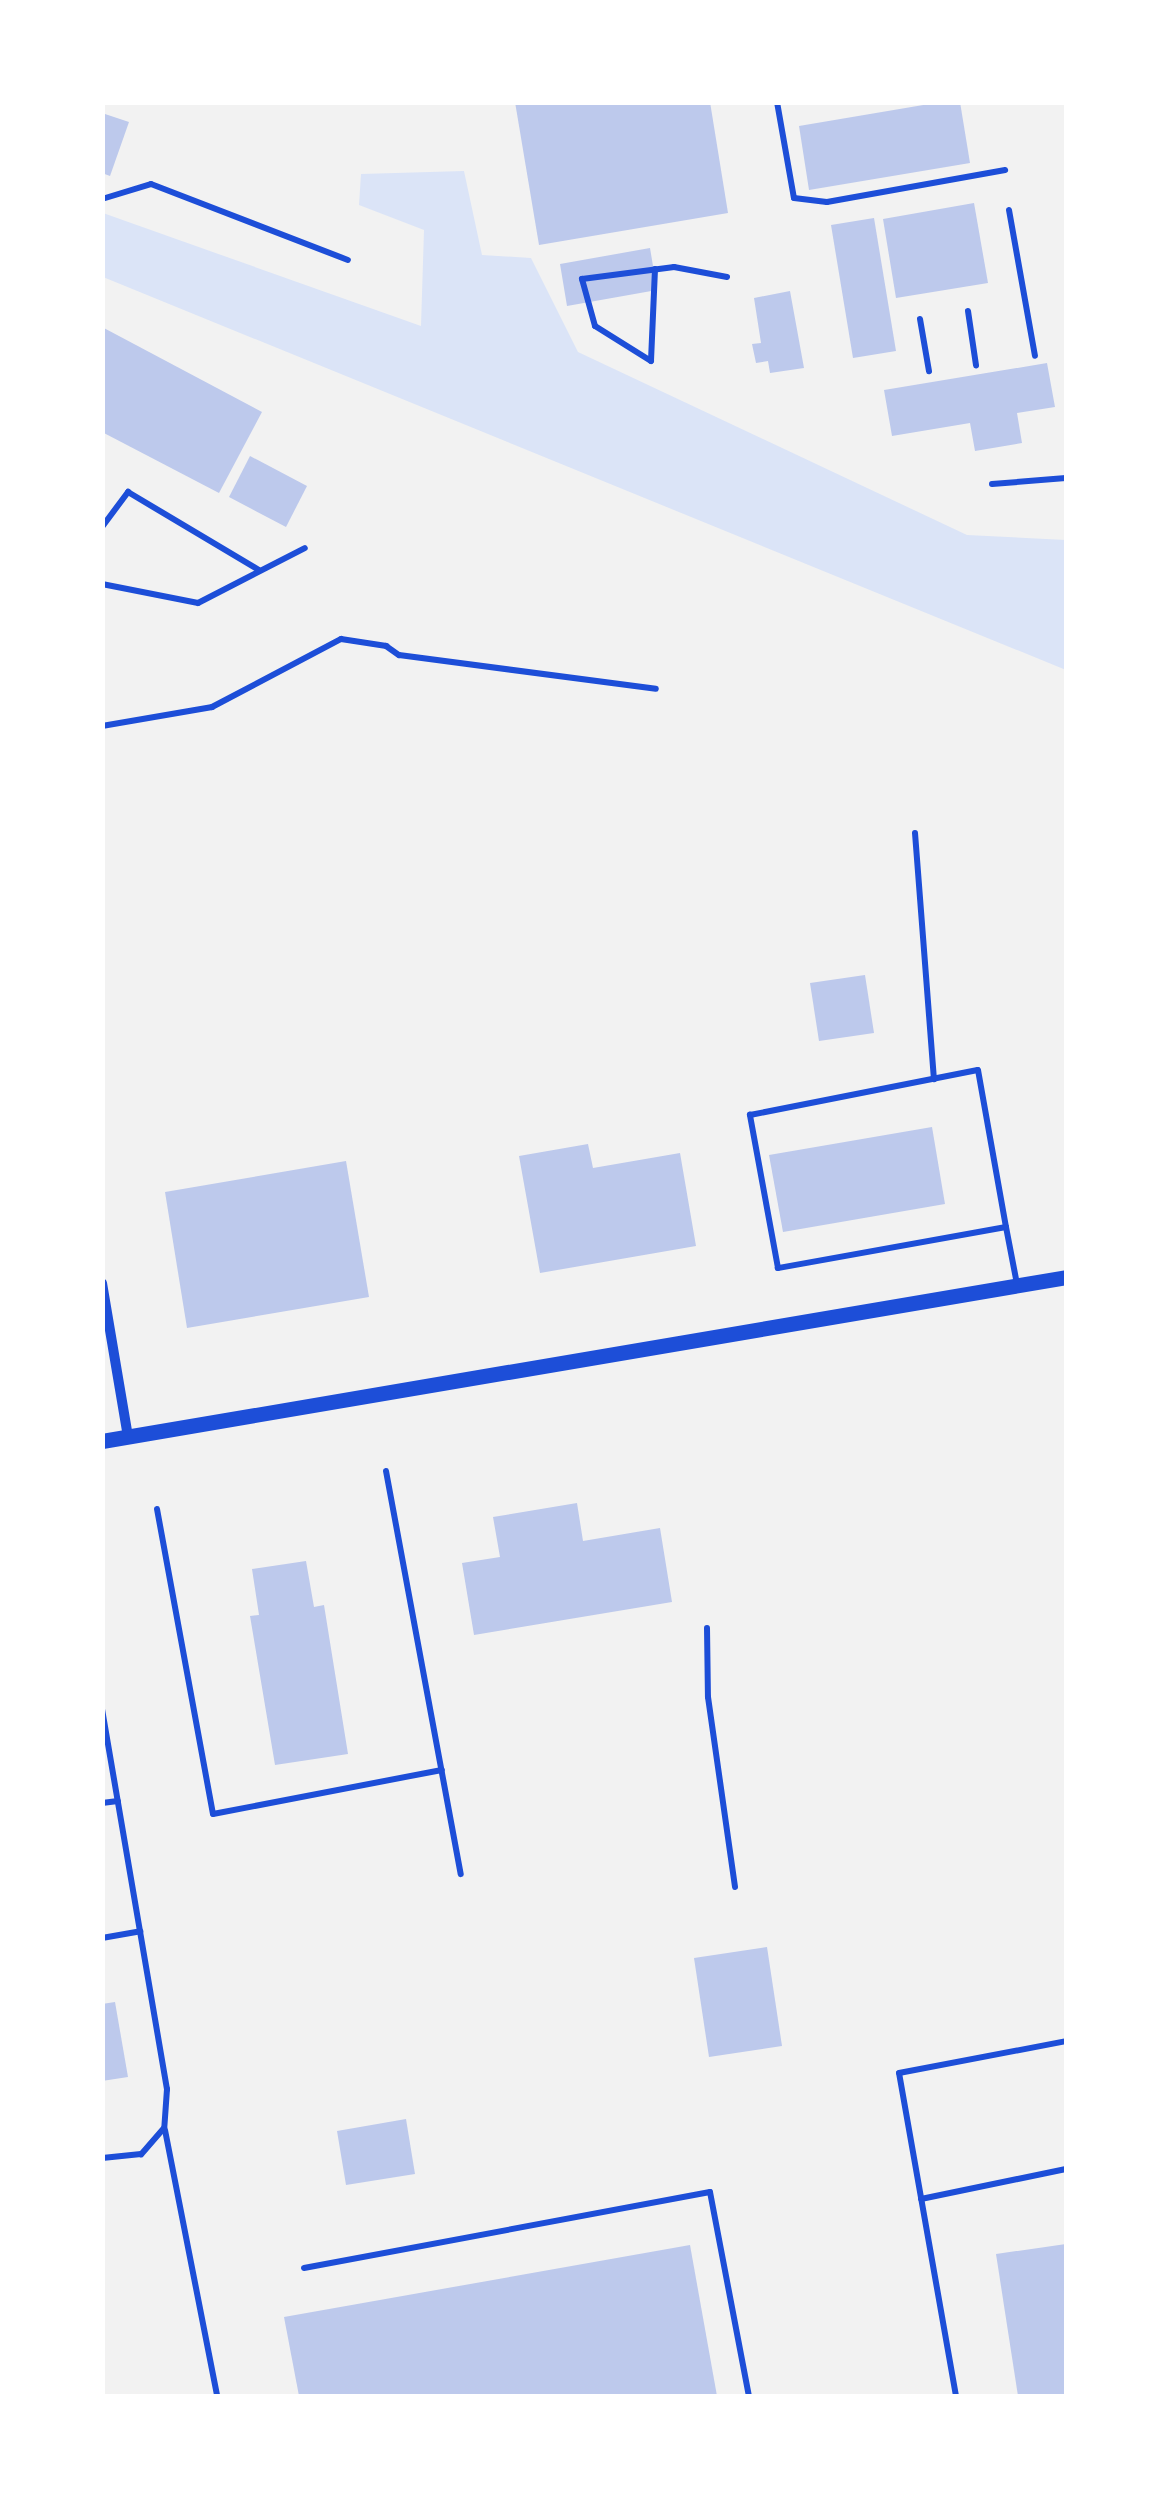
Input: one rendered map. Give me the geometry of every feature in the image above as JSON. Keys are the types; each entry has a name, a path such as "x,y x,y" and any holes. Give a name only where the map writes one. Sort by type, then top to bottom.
{"street":[{"path":"102,1442 1066,1277"},
{"path":"102,1283 128,1437"}],"lane":[{"path":"777,102 794,198 827,202 1005,170"},
{"path":"105,197 151,184 348,260"},
{"path":"1009,210 1035,356"},
{"path":"654,270 651,360 595,326 582,279 654,270 727,277"},
{"path":"968,312 976,365"},
{"path":"920,318 929,372"},
{"path":"992,484 1066,478"},
{"path":"102,527 128,492 260,571"},
{"path":"102,584 198,603 305,548"},
{"path":"102,726 212,707 341,639 386,646 398,655 656,689"},
{"path":"914,834 934,1079"},
{"path":"1006,1227 778,1268 750,1115 978,1070 1017,1286"},
{"path":"386,1470 461,1874"},
{"path":"157,1509 213,1814 442,1770"},
{"path":"707,1628 708,1697 735,1887"},
{"path":"103,1711 167,2089 164,2128 216,2396"},
{"path":"102,1803 118,1800"},
{"path":"102,1938 140,1931"},
{"path":"956,2396 899,2074 1066,2042"},
{"path":"102,2158 142,2154 164,2128"},
{"path":"921,2199 1066,2169"},
{"path":"304,2268 710,2192 749,2396"}],"shaded area":[{"path":"464,171 482,255 531,258 578,352 967,535 1066,540 1066,670 103,277 103,213 421,326 424,230 359,205 361,174"}],"building":[{"path":"515,102 710,102 728,213 539,245"},
{"path":"960,102 970,163 809,190 799,126"},
{"path":"102,113 129,122 110,176 102,173"},
{"path":"974,203 988,283 896,298 883,219"},
{"path":"874,218 896,351 853,358 831,225"},
{"path":"650,248 657,290 567,306 560,264"},
{"path":"790,291 804,368 770,373 768,361 756,363 752,344 761,343 754,298"},
{"path":"102,327 262,412 219,493 102,432"},
{"path":"1047,363 1055,407 1017,413 1022,443 975,451 970,423 892,436 884,390"},
{"path":"250,456 307,486 286,527 229,497"},
{"path":"865,975 874,1033 819,1041 810,983"},
{"path":"932,1127 945,1204 783,1232 769,1155"},
{"path":"588,1144 593,1168 680,1153 696,1246 540,1273 519,1156"},
{"path":"346,1161 369,1297 187,1328 165,1192"},
{"path":"577,1503 583,1541 660,1528 672,1602 474,1635 462,1563 500,1557 493,1517"},
{"path":"306,1561 314,1607 324,1605 348,1754 275,1765 250,1616 259,1615 252,1569"},
{"path":"767,1947 782,2046 709,2057 694,1958"},
{"path":"115,2002 128,2077 102,2081 102,2004"},
{"path":"406,2119 415,2174 346,2185 337,2131"},
{"path":"1066,2244 1066,2396 1018,2396 996,2254"},
{"path":"690,2245 717,2396 299,2396 284,2317"}]}
